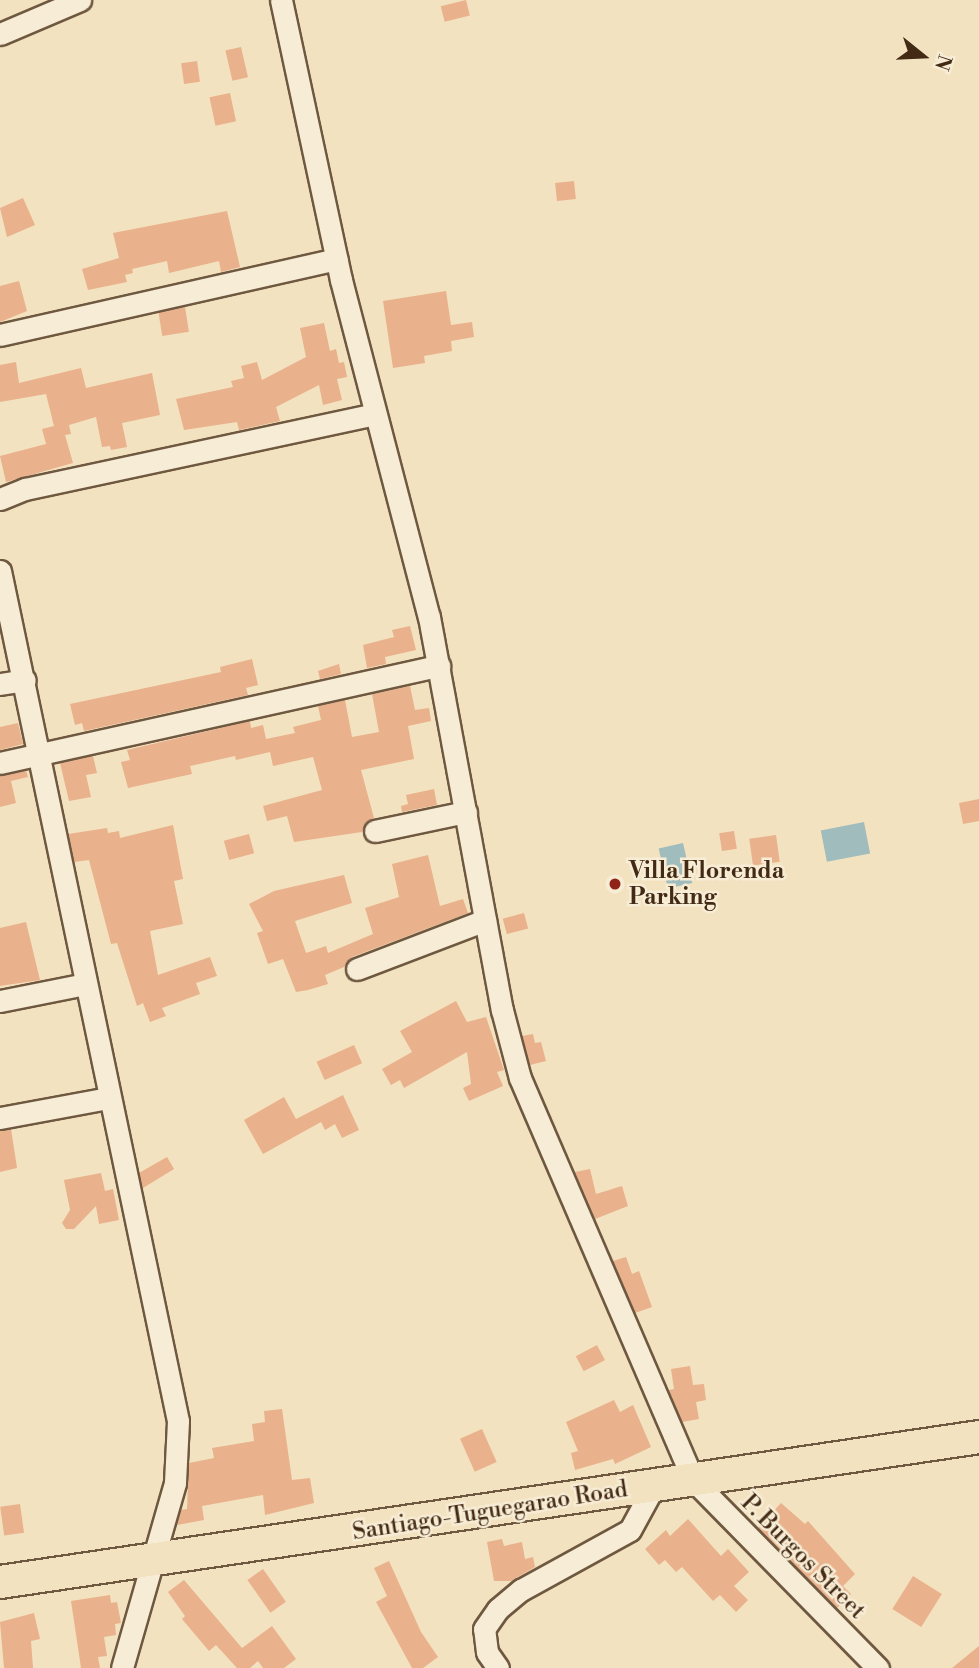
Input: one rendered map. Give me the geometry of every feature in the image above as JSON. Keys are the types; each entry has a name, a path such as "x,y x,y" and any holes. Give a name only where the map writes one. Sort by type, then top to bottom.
{"highway":[{"name":"Santiago-Tuguegarao Road","path":"0,1582 979,1437"}],"street":[{"path":"0,34 80,0"},
{"path":"281,0 337,259 439,666 485,920 520,1078 692,1480"},
{"path":"0,335 337,259"},
{"path":"0,499 24,489 374,414"},
{"path":"0,571 41,754 108,1098 178,1421 175,1483 122,1668"},
{"path":"0,763 439,666"},
{"path":"0,684 25,680"},
{"path":"376,831 466,811"},
{"path":"358,969 485,920"},
{"path":"0,1002 85,984"},
{"path":"0,1118 108,1098"},
{"name":"P. Burgos Street","path":"692,1480 878,1668"},
{"path":"498,1668 487,1652 484,1629 498,1609 521,1590 630,1530 654,1486"}],"water":[{"path":"864,822 870,853 827,862 821,830"},
{"path":"683,843 692,883 668,889 659,849"}],"building":[{"path":"466,0 470,16 445,22 441,6"},
{"path":"241,47 248,77 232,81 225,51"},
{"path":"197,61 200,82 184,84 181,63"},
{"path":"230,93 236,121 215,126 209,97"},
{"path":"574,181 576,199 557,201 555,183"},
{"path":"23,198 35,225 7,237 0,208"},
{"path":"227,211 240,267 221,272 219,261 169,273 167,261 132,269 133,273 125,275 127,282 88,290 82,269 119,258 113,233"},
{"path":"19,281 27,311 0,322 0,286"},
{"path":"446,291 451,325 472,322 474,337 451,341 452,351 424,356 425,363 393,368 383,301"},
{"path":"185,307 189,332 162,336 158,311"},
{"path":"324,323 330,351 336,349 339,363 344,362 347,377 337,379 342,400 323,405 319,385 276,407 280,421 239,430 237,422 184,430 176,399 233,387 231,381 244,378 241,366 257,362 262,380 306,357 300,328"},
{"path":"16,362 19,383 81,368 86,388 152,373 160,415 122,423 127,447 111,450 110,446 102,447 96,417 69,425 71,434 65,435 73,463 6,482 0,456 46,444 42,429 54,426 46,394 0,402 0,365"},
{"path":"410,626 416,650 385,657 386,664 367,668 363,645 394,637 392,630"},
{"path":"252,659 258,685 246,688 248,695 84,731 82,723 75,725 70,704 221,672 220,667"},
{"path":"339,664 341,674 320,679 318,671"},
{"path":"410,686 415,710 429,708 431,721 408,726 414,759 361,770 374,818 366,822 362,832 294,842 287,816 267,821 263,806 322,790 313,757 273,766 270,752 236,760 235,756 190,766 192,774 128,788 121,762 130,760 127,750 250,721 251,728 263,725 266,739 295,733 293,727 321,720 318,706 345,700 352,737 379,732 372,694"},
{"path":"18,723 23,744 0,750 0,727"},
{"path":"93,756 97,773 86,775 91,797 69,801 60,763"},
{"path":"26,771 28,777 11,781 16,803 0,807 0,776"},
{"path":"434,789 437,805 402,812 401,806 408,804 406,795"},
{"path":"979,799 979,821 963,824 959,803"},
{"path":"173,825 183,879 174,881 183,924 150,931 158,975 210,957 217,976 196,983 200,994 162,1008 166,1016 150,1022 143,1003 137,1006 117,943 111,944 89,860 74,862 68,834 107,828 108,833 119,831 120,838"},
{"path":"734,831 737,849 722,851 719,833"},
{"path":"249,834 254,853 229,860 224,841"},
{"path":"776,835 780,862 753,865 749,839"},
{"path":"428,855 440,906 463,899 468,913 352,957 344,967 325,975 328,984 308,990 296,992 283,959 268,964 257,933 263,931 249,904 274,891 344,875 352,903 295,921 306,953 326,946 328,953 373,934 365,908 399,897 392,864"},
{"path":"524,913 528,928 507,934 503,919"},
{"path":"26,922 40,980 0,986 0,928"},
{"path":"456,1001 467,1022 486,1017 504,1070 497,1072 503,1086 469,1101 463,1088 471,1084 467,1052 404,1088 400,1080 391,1085 382,1069 412,1052 400,1031"},
{"path":"533,1034 535,1043 541,1042 546,1061 530,1065 522,1036"},
{"path":"354,1045 362,1063 325,1080 317,1062"},
{"path":"343,1095 359,1130 342,1138 335,1124 325,1130 321,1122 263,1154 244,1120 284,1097 296,1119"},
{"path":"11,1129 17,1168 0,1172 0,1131"},
{"path":"167,1157 174,1169 143,1188 139,1173"},
{"path":"590,1169 596,1194 622,1186 628,1206 595,1219 575,1172"},
{"path":"101,1173 105,1191 113,1189 119,1220 99,1224 96,1206 74,1229 66,1229 62,1223 70,1210 64,1180"},
{"path":"626,1257 632,1274 639,1271 652,1307 635,1313 613,1261"},
{"path":"597,1345 605,1360 584,1371 576,1356"},
{"path":"690,1366 693,1385 704,1384 706,1400 696,1402 699,1419 682,1422 669,1390 674,1389 671,1369"},
{"path":"614,1400 620,1412 633,1405 651,1447 615,1464 613,1459 575,1470 571,1453 578,1451 566,1422"},
{"path":"282,1409 292,1480 310,1478 314,1503 265,1515 263,1495 202,1506 204,1520 177,1525 181,1510 187,1509 189,1463 214,1458 212,1448 254,1441 252,1424 265,1422 264,1411"},
{"path":"482,1429 497,1462 475,1472 460,1439"},
{"path":"781,1503 805,1524 808,1521 855,1574 843,1586 851,1594 837,1608 758,1528"},
{"path":"20,1504 24,1533 4,1536 0,1507"},
{"path":"688,1519 721,1556 728,1549 749,1572 734,1586 748,1600 736,1612 720,1595 713,1601 682,1567 676,1572 665,1560 659,1565 645,1549 666,1530 670,1536"},
{"path":"502,1539 504,1546 522,1542 525,1559 533,1557 535,1567 511,1581 494,1581 487,1542"},
{"path":"389,1561 421,1632 438,1657 423,1668 412,1668 376,1602 387,1596 374,1568"},
{"path":"263,1569 286,1602 270,1613 247,1580"},
{"path":"913,1576 942,1594 921,1627 892,1609"},
{"path":"184,1580 242,1648 272,1626 296,1659 284,1668 263,1668 258,1661 250,1668 237,1668 216,1645 209,1651 182,1619 185,1616 168,1592"},
{"path":"110,1595 111,1603 117,1602 121,1623 115,1624 116,1635 104,1637 107,1656 98,1657 100,1668 81,1668 71,1601"},
{"path":"34,1613 40,1639 31,1641 33,1668 4,1668 0,1622"},
{"path":"979,1646 979,1668 952,1668"}],"place":[{"name":"Villa Florenda Parking","path":"615,884"}]}
